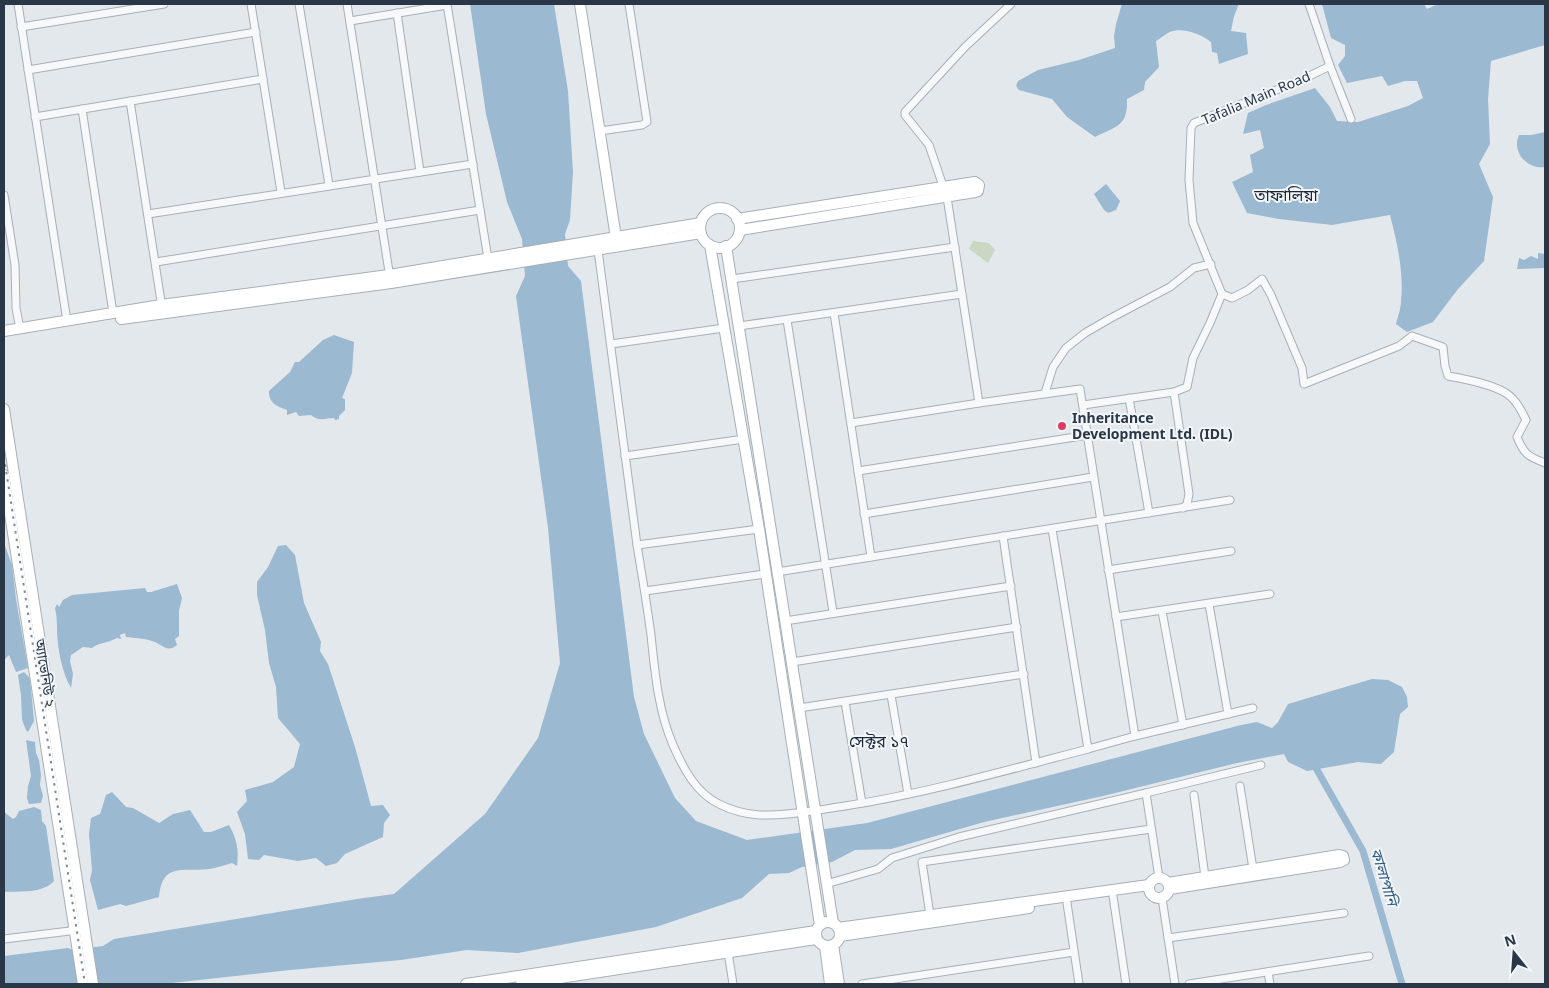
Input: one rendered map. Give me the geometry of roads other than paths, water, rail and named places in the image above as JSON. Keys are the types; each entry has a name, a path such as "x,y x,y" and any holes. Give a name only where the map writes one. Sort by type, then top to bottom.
{"street":[{"path":"18,4 66,321"},
{"path":"21,27 164,4"},
{"path":"251,4 281,192"},
{"path":"299,4 329,185"},
{"path":"347,4 390,279"},
{"path":"350,21 447,4 488,259"},
{"path":"580,4 616,238"},
{"path":"600,130 642,125 647,122 629,4"},
{"path":"943,186 928,145 905,115 905,112 965,47 1010,4"},
{"path":"1310,4 1330,66 1352,119"},
{"path":"397,13 420,172"},
{"path":"28,70 256,32"},
{"name":"Tafalia Main Road","path":"1222,294 1195,229 1192,217 1189,180 1192,125 1299,81 1330,66"},
{"path":"35,117 263,79"},
{"path":"130,101 162,309"},
{"path":"82,109 113,313"},
{"path":"148,214 281,192 473,164"},
{"path":"737,219 943,186 975,182 979,185 978,190 975,192 740,230"},
{"path":"4,195 15,265 16,308 20,329"},
{"path":"947,197 979,403"},
{"path":"719,208 731,212 737,219 740,230 736,240 726,246 717,248 706,242 701,228 708,213 719,208"},
{"path":"156,262 480,210"},
{"path":"591,248 616,238 701,228"},
{"path":"4,337 162,309 424,274 591,248 701,228"},
{"path":"710,245 759,530 814,886 817,932 829,946 839,984"},
{"path":"726,246 826,884 837,929 836,943 829,946"},
{"path":"732,279 955,247"},
{"path":"591,248 611,344 661,712 674,746 696,785 712,800 742,812 760,815 815,812 908,794 1036,763 1135,736 1254,708"},
{"path":"424,274 488,259 503,261"},
{"path":"1045,394 1053,367 1066,348 1093,328 1170,287 1194,268 1210,264"},
{"path":"1083,405 1174,392 1186,387 1193,358 1222,294 1232,298 1248,290 1262,279 1271,295 1302,368 1304,384 1399,346 1412,336 1443,347 1448,376 1489,386 1510,395 1519,406 1526,420 1517,437 1523,451 1545,463"},
{"path":"739,326 962,294"},
{"path":"4,331 113,313 162,309"},
{"path":"834,313 870,557"},
{"path":"787,320 833,612"},
{"path":"611,344 724,328"},
{"path":"850,423 1080,390 1135,736"},
{"path":"1174,392 1189,494 1187,504 1183,508"},
{"path":"1129,398 1149,513"},
{"name":"অ্যাভেনিউ ২","path":"4,408 80,934"},
{"path":"858,471 1088,435"},
{"path":"625,456 744,439"},
{"name":"অ্যাভেনিউ ২","path":"4,475 80,934"},
{"path":"864,514 1094,478"},
{"path":"777,572 1230,500"},
{"path":"1052,528 1088,749"},
{"path":"637,545 759,530"},
{"path":"1003,536 1036,763"},
{"path":"1108,570 1232,551"},
{"path":"645,591 765,574"},
{"path":"785,620 1010,586"},
{"path":"1116,617 1270,594"},
{"path":"1209,604 1228,714"},
{"path":"1162,611 1183,725"},
{"path":"792,662 1017,627"},
{"path":"798,708 1024,674"},
{"path":"892,695 908,794"},
{"path":"845,702 862,803"},
{"path":"826,884 878,869 892,858 959,837 1261,765"},
{"path":"1240,786 1253,869"},
{"path":"1146,793 1151,829 1166,883 1167,895 1162,898 1153,896 1149,888"},
{"path":"1194,795 1205,877"},
{"path":"930,915 922,862 1151,829"},
{"path":"1149,888 1153,880 1166,883 1339,859 1253,869 1166,883"},
{"path":"837,929 930,915 1149,888"},
{"path":"521,984 728,952 817,932 826,922 837,929 1067,903 1149,888"},
{"path":"1112,896 1126,984"},
{"path":"1162,898 1175,984"},
{"path":"1067,903 1079,984"},
{"path":"1168,938 1344,913"},
{"path":"466,984 817,932"},
{"path":"4,939 80,934"},
{"path":"80,934 83,984"},
{"path":"80,934 93,984"},
{"path":"829,946 830,984"},
{"path":"728,952 733,984"},
{"path":"862,984 1074,952"},
{"path":"1189,984 1222,982 1268,972 1369,956"},
{"path":"1268,972 1270,984"}],"water":[{"path":"470,4 554,4 568,91 573,172 570,220 565,234 568,266 581,281 634,697 644,734 675,798 696,821 747,840 867,823 1241,725 1257,722 1272,728 1278,722 1288,704 1372,679 1388,680 1402,687 1407,697 1408,707 1400,714 1394,752 1381,764 1358,762 1307,771 1288,762 1284,754 1237,763 1103,796 984,822 891,849 855,850 832,862 802,867 789,873 769,874 742,898 656,927 518,953 467,950 401,960 162,984 4,984 4,956 68,948 73,950 103,946 114,939 394,894 485,814 538,738 560,663 548,528 516,296 525,276 522,239 507,202 486,114"},
{"path":"1122,4 1239,4 1231,31 1246,33 1248,54 1219,64 1217,53 1212,52 1211,42 1207,39 1197,34 1180,30 1168,33 1156,41 1159,67 1145,82 1144,90 1127,99 1126,115 1123,120 1120,124 1095,137 1067,117 1052,99 1019,90 1016,86 1018,81 1038,70 1079,60 1115,48 1114,36"},
{"path":"1322,4 1424,4 1427,9 1438,4 1545,4 1545,45 1491,61 1488,99 1490,144 1479,164 1493,197 1484,261 1458,289 1433,322 1407,332 1396,324 1401,304 1402,279 1390,215 1332,225 1247,213 1232,182 1253,172 1250,155 1264,148 1260,130 1243,134 1248,113 1266,105 1315,88 1330,107 1337,121 1358,122 1408,106 1423,98 1417,81 1405,81 1388,86 1382,76 1347,83 1338,65 1345,56 1345,45 1331,38"},
{"path":"1545,132 1545,167 1533,166 1527,163 1519,153 1517,141 1519,135"},
{"path":"1106,184 1120,201 1116,210 1108,213 1094,194"},
{"path":"1538,253 1545,254 1545,268 1517,269 1519,258 1524,260 1531,256 1538,259"},
{"path":"334,335 354,342 352,373 342,398 345,399 345,410 339,416 339,419 335,420 334,418 319,419 311,415 299,416 296,412 287,415 287,410 272,402 269,391 290,372 295,362 299,362 323,340"},
{"path":"4,543 12,565 28,668 16,672 9,655 4,660"},
{"path":"286,545 295,555 304,603 321,642 320,651 328,664 355,747 371,806 383,805 390,815 384,823 383,837 345,854 337,863 326,866 316,858 298,861 264,855 259,860 248,859 245,834 237,812 247,801 245,790 273,782 294,767 300,744 278,718 276,687 269,663 265,630 257,595 257,582 268,567 278,546"},
{"path":"177,584 182,598 179,611 179,636 175,639 177,645 167,648 149,640 126,637 125,633 120,635 121,639 117,638 92,648 83,647 71,655 70,661 73,674 71,688 59,654 55,608 57,604 59,607 63,600 72,595 145,588 147,592 151,592"},
{"path":"24,672 30,678 34,721 28,732 22,720 18,675"},
{"path":"26,740 35,742 41,775 40,785 43,796 41,803 29,804 27,798 31,776"},
{"path":"112,792 126,807 133,808 159,823 173,814 190,810 204,832 211,832 229,825 237,845 237,866 232,863 209,869 175,871 164,878 159,897 126,906 120,904 98,910 90,880 92,870 89,834 91,818 100,814 106,795"},
{"path":"34,807 41,810 42,821 46,826 54,881 37,890 4,892 4,812 13,819 19,811"}],"waterway":[{"name":"কালাপানি","path":"1312,761 1363,851 1402,984"}],"railway":[{"path":"4,457 85,984"}],"place":[{"name":"Inheritance Development Ltd. (IDL)","path":"1062,426"}],"district":[{"name":"তাফালিয়া","path":"1286,195"},
{"name":"সেক্টর ১৭","path":"879,741"}]}
